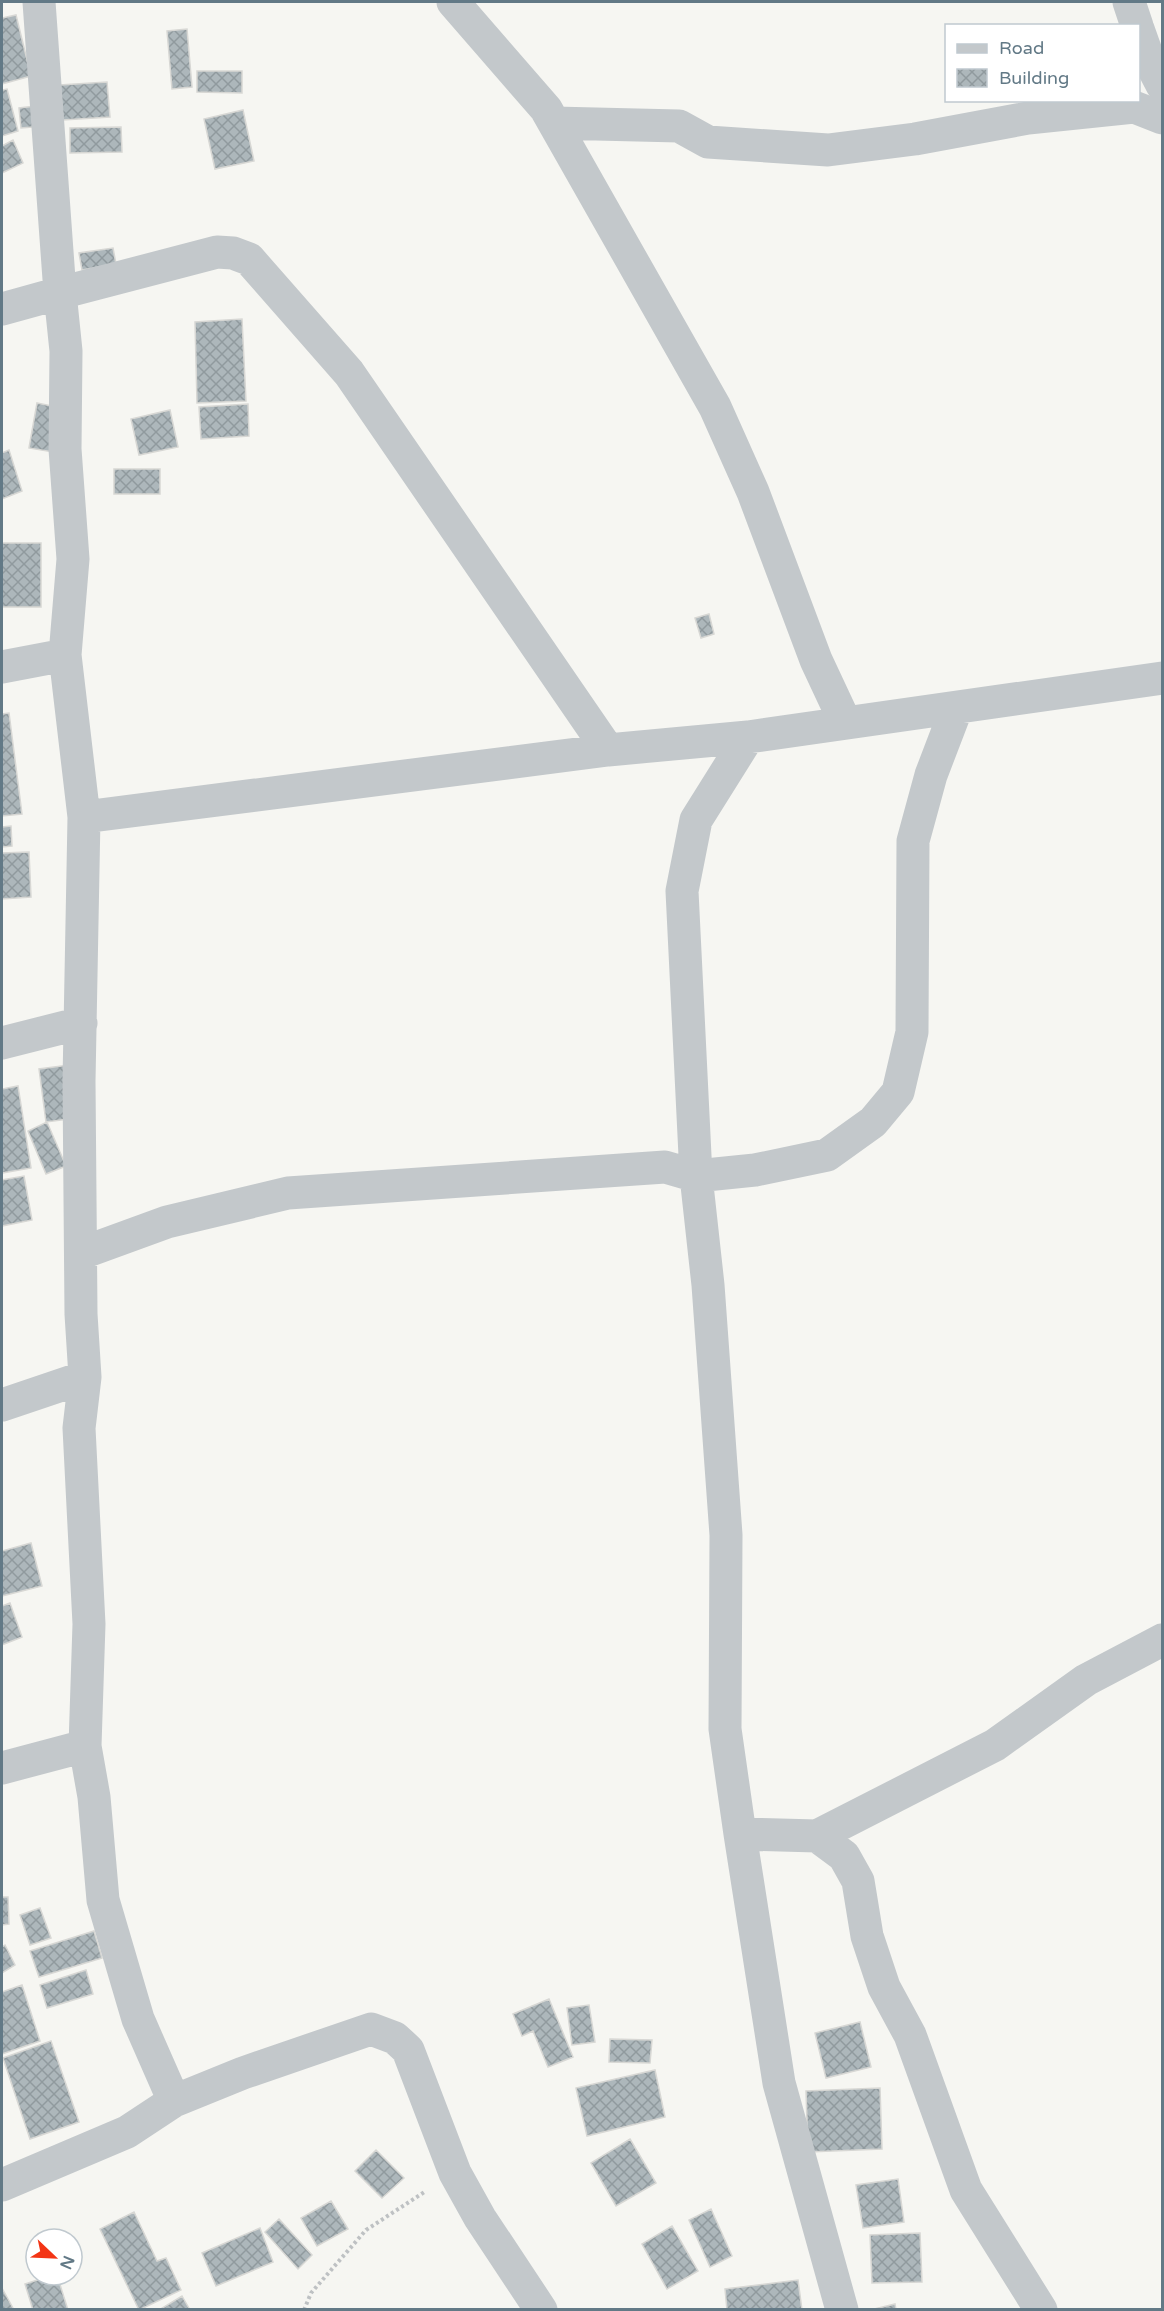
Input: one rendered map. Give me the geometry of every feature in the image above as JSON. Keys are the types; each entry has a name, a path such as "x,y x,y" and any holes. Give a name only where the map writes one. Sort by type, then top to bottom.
{"street":[{"path":"39,2 66,351 65,449 73,559 64,655 84,817 79,1080 81,1314 85,1377 79,1428 89,1624 85,1746 94,1797 103,1900 138,2019 174,2101"},
{"path":"453,2 546,109 715,406 753,492 816,660 845,722"},
{"path":"1129,2 1137,24"},
{"path":"1140,33 1149,60 1162,85"},
{"path":"554,123 679,126 708,142 828,150 915,139 1028,118 1134,107 1162,118"},
{"path":"2,309 217,252 233,253 249,260 349,373 608,750"},
{"path":"2,667 64,655"},
{"path":"84,817 608,750 748,737 1162,680"},
{"path":"82,1253 167,1222 288,1193 664,1167 696,1176 754,1170 826,1155 873,1122 898,1092 912,1032 913,841 931,775 957,707"},
{"path":"748,737 696,820 682,891 696,1176 708,1285 726,1535 725,1730 779,2083 842,2310"},
{"path":"2,1043 81,1023"},
{"path":"2,1405 85,1377"},
{"path":"740,1834 817,1836 995,1745 1086,1680 1162,1640"},
{"path":"2,1768 85,1746"},
{"path":"817,1836 844,1857 858,1881 867,1936 884,1987 914,2044 966,2190 1041,2310"},
{"path":"2,2185 127,2132 174,2101 243,2073 371,2029 395,2038 408,2050 455,2173 480,2218 541,2310"}],"path":[{"path":"304,2310 311,2294 366,2230 455,2173"}],"building":[{"path":"16,15 31,76 2,84 2,18"},
{"path":"187,29 192,87 172,89 167,31"},
{"path":"197,71 242,71 242,93 197,92"},
{"path":"107,82 110,117 63,120 60,85"},
{"path":"7,89 18,131 2,136 2,90"},
{"path":"44,105 45,126 21,128 19,108"},
{"path":"243,110 254,161 215,169 204,119"},
{"path":"121,127 122,152 70,153 70,128"},
{"path":"13,140 23,163 2,173 2,146"},
{"path":"113,248 116,264 82,270 79,253"},
{"path":"242,319 246,401 197,403 195,322"},
{"path":"37,403 62,408 53,452 29,448"},
{"path":"248,404 249,436 201,439 199,407"},
{"path":"170,410 178,447 139,455 131,419"},
{"path":"9,450 22,491 2,499 2,453"},
{"path":"114,469 160,469 160,494 114,494"},
{"path":"2,543 41,543 41,607 2,607"},
{"path":"709,614 714,634 701,638 695,618"},
{"path":"9,713 22,814 2,816 2,714"},
{"path":"11,826 12,846 2,847 2,827"},
{"path":"29,852 31,897 2,899 2,853"},
{"path":"69,1065 76,1118 46,1122 39,1069"},
{"path":"18,1086 31,1168 2,1173 2,1089"},
{"path":"47,1122 66,1166 46,1174 28,1131"},
{"path":"24,1176 32,1220 2,1226 2,1180"},
{"path":"31,1543 42,1586 2,1596 2,1551"},
{"path":"10,1603 22,1637 2,1645 2,1606"},
{"path":"2,1897 8,1897 9,1924 2,1925"},
{"path":"40,1908 51,1938 30,1945 20,1915"},
{"path":"94,1931 102,1958 39,1977 30,1951"},
{"path":"5,1945 15,1965 2,1973 2,1947"},
{"path":"86,1970 93,1994 47,2008 40,1985"},
{"path":"22,1985 40,2041 2,2054 2,1992"},
{"path":"549,1999 573,2057 548,2067 533,2031 522,2036 513,2014"},
{"path":"589,2005 595,2042 572,2045 567,2008"},
{"path":"860,2022 871,2067 826,2078 815,2033"},
{"path":"610,2039 652,2040 650,2063 609,2062"},
{"path":"51,2041 79,2122 30,2139 3,2058"},
{"path":"655,2070 665,2117 587,2136 576,2088"},
{"path":"880,2088 882,2149 808,2152 806,2091"},
{"path":"630,2139 656,2183 616,2206 591,2163"},
{"path":"376,2150 404,2178 382,2198 355,2171"},
{"path":"898,2179 904,2222 863,2228 856,2185"},
{"path":"331,2201 348,2229 317,2246 301,2218"},
{"path":"711,2209 732,2256 710,2267 689,2220"},
{"path":"134,2212 157,2261 166,2258 181,2290 139,2310 100,2229"},
{"path":"279,2219 312,2255 298,2269 265,2232"},
{"path":"672,2226 698,2271 667,2289 642,2244"},
{"path":"260,2228 273,2262 216,2286 202,2253"},
{"path":"920,2233 922,2282 872,2283 870,2235"},
{"path":"798,2280 802,2310 727,2310 725,2289"},
{"path":"26,2287 61,2287 68,2310 33,2310"},
{"path":"2,2288 14,2310 2,2310"},
{"path":"182,2296 190,2310 159,2310"},
{"path":"895,2304 896,2310 874,2310 874,2309"}]}
